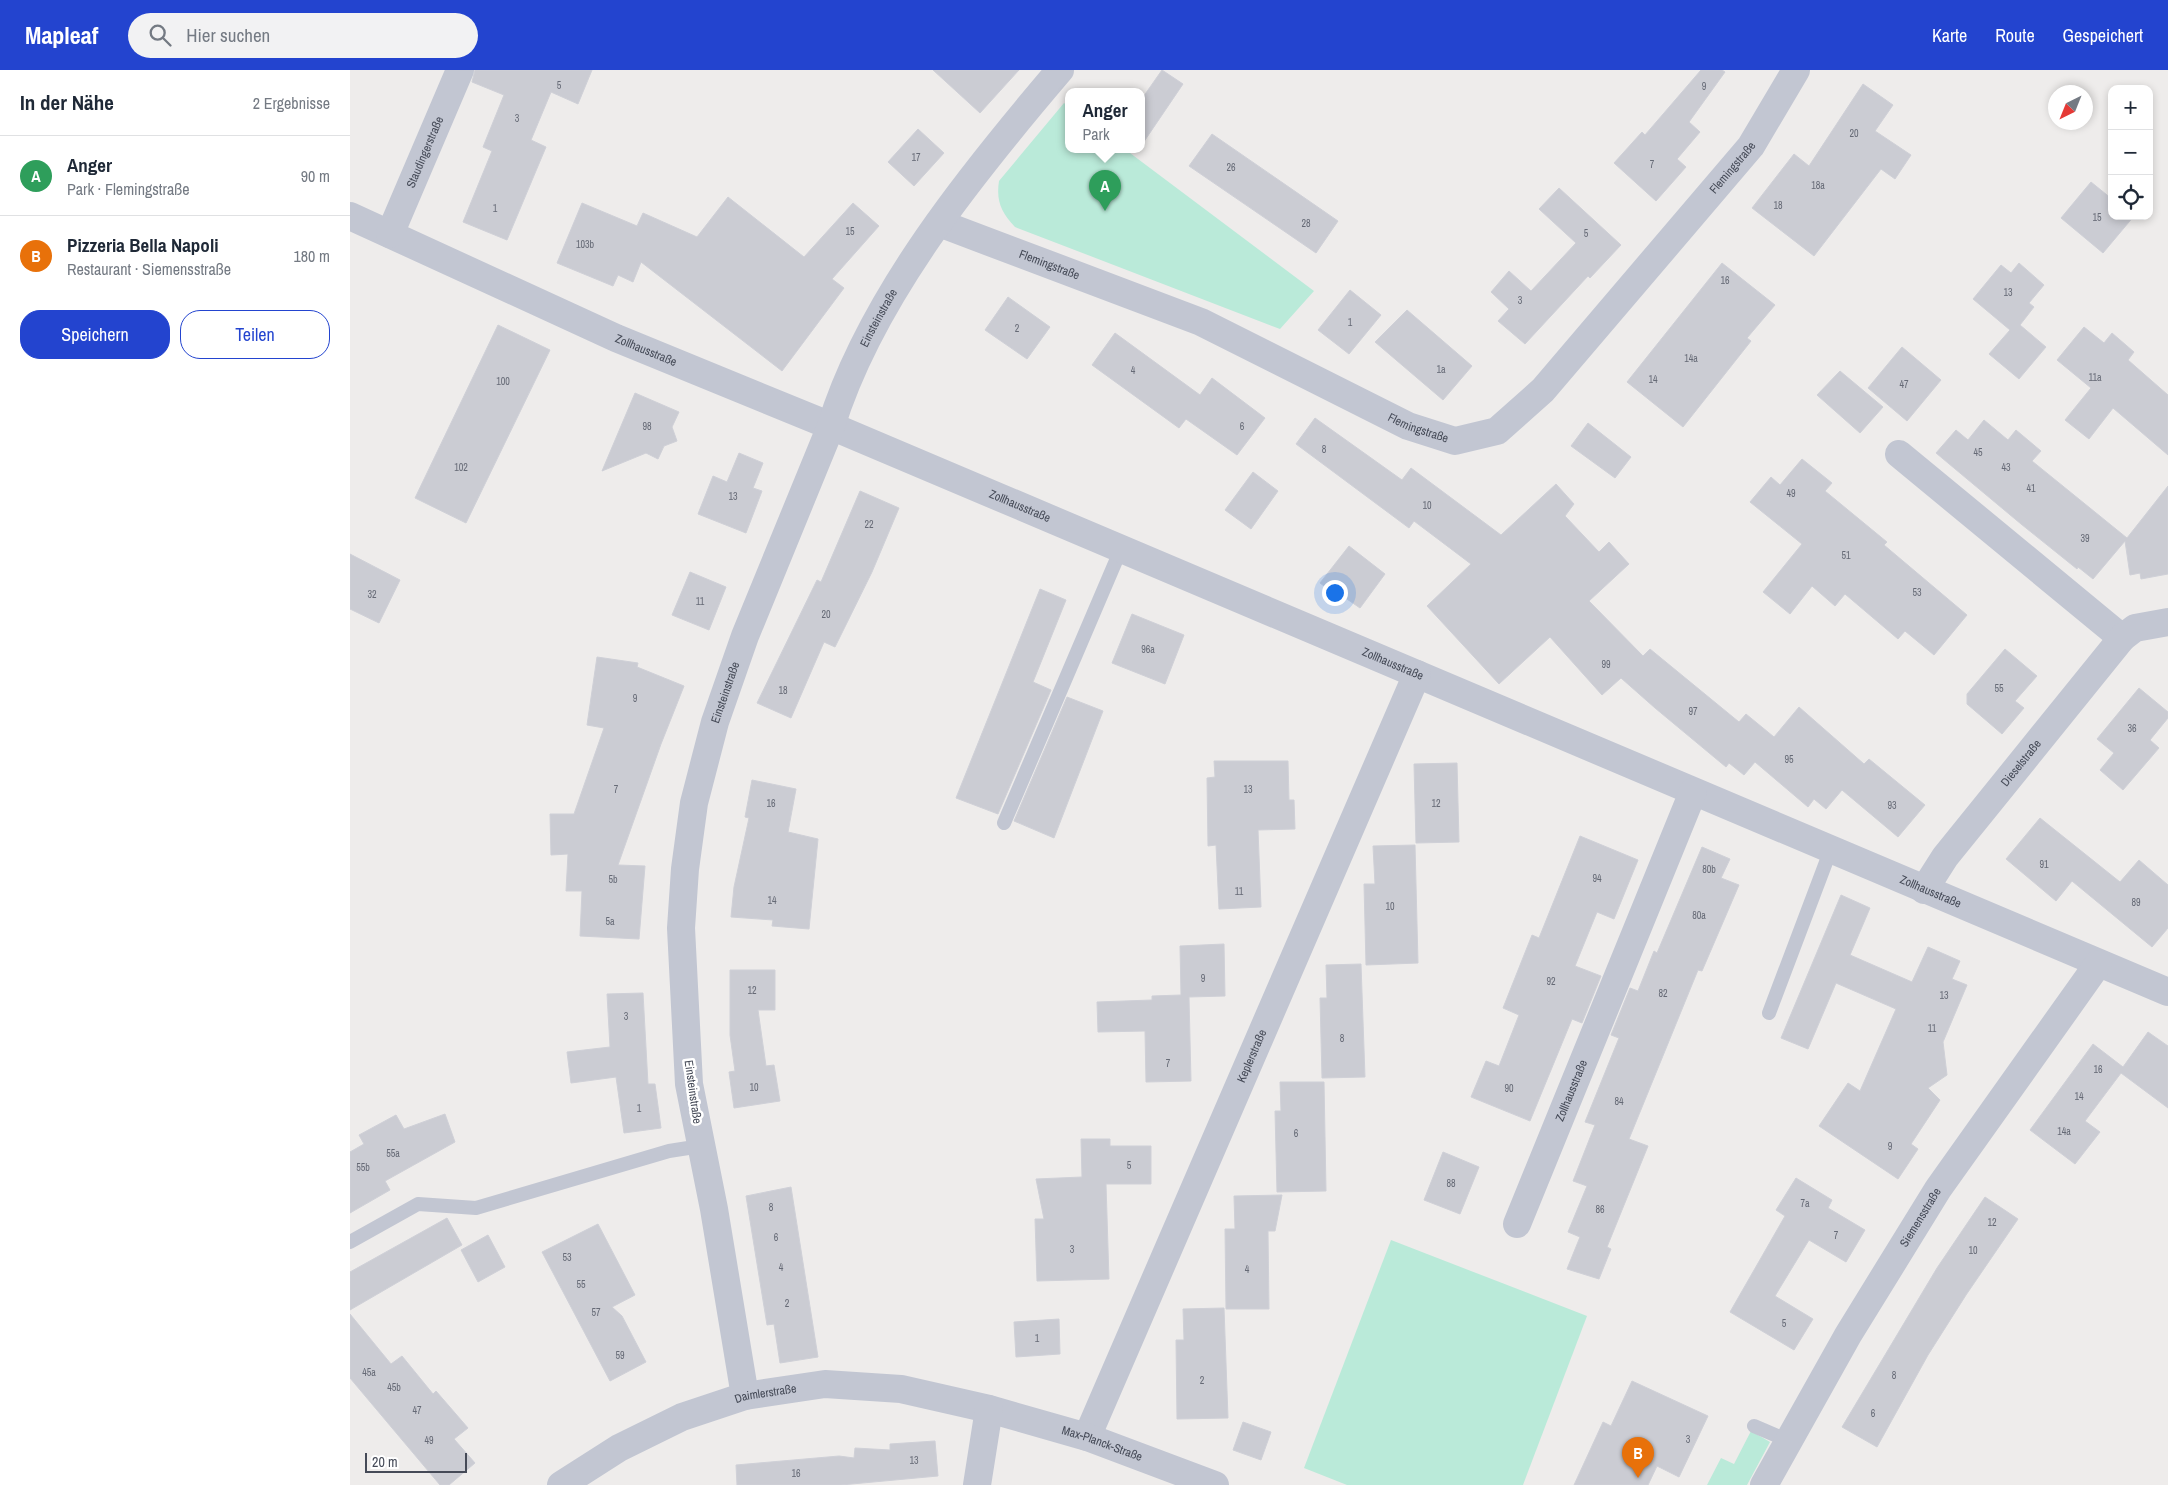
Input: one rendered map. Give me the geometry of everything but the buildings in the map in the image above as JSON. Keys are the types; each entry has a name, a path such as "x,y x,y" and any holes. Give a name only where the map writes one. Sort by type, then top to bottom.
{"street":[{"name":"Staudingerstraße","path":"390,234 460,70"},
{"name":"Einsteinstraße","path":"745,1396 689,1084 681,928 685,869 694,803 715,722 745,636 831,426 841,392 858,357 889,299 939,222 1060,70"},
{"name":"Flemingstraße","path":"939,222 1201,322 1408,426 1455,441 1497,431 1544,390 1751,146 1796,70"},
{"name":"Zollhausstraße","path":"350,216 616,338 831,426 2098,964 2168,992"},
{"path":"1899,454 2122,638"},
{"name":"Dieselstraße","path":"1924,890 1945,857 2122,638 2135,628 2168,622"},
{"name":"Keplerstraße","path":"1086,1437 1417,674"},
{"name":"Zollhausstraße","path":"1517,1224 1693,792"},
{"name":"Siemensstraße","path":"1764,1485 1848,1335 1938,1189 2098,964"},
{"name":"Daimlerstraße","path":"561,1485 627,1444 682,1418 745,1396 825,1384 902,1389 989,1409"},
{"path":"977,1485 989,1409"},
{"name":"Max-Planck-Straße","path":"989,1409 1086,1437 1215,1485"}],"lane":[{"path":"1004,823 1121,549"},
{"path":"1768,1013 1831,849"},
{"path":"350,1242 418,1204 476,1208 669,1151 701,1146"},
{"path":"1754,1426 1788,1441"}],"green space":[{"path":"1064,103 1065,153 1130,153 1314,291 1280,329 1015,227 1001,206 998,195 999,181"},
{"path":"1391,1240 1587,1316 1523,1485 1347,1485 1304,1468"},
{"path":"1751,1431 1770,1442 1747,1485 1707,1485 1721,1458 1734,1464"}],"place":[{"name":"Anger","path":"1105,211"},
{"name":"Pizzeria Bella Napoli","path":"1638,1478"}]}
